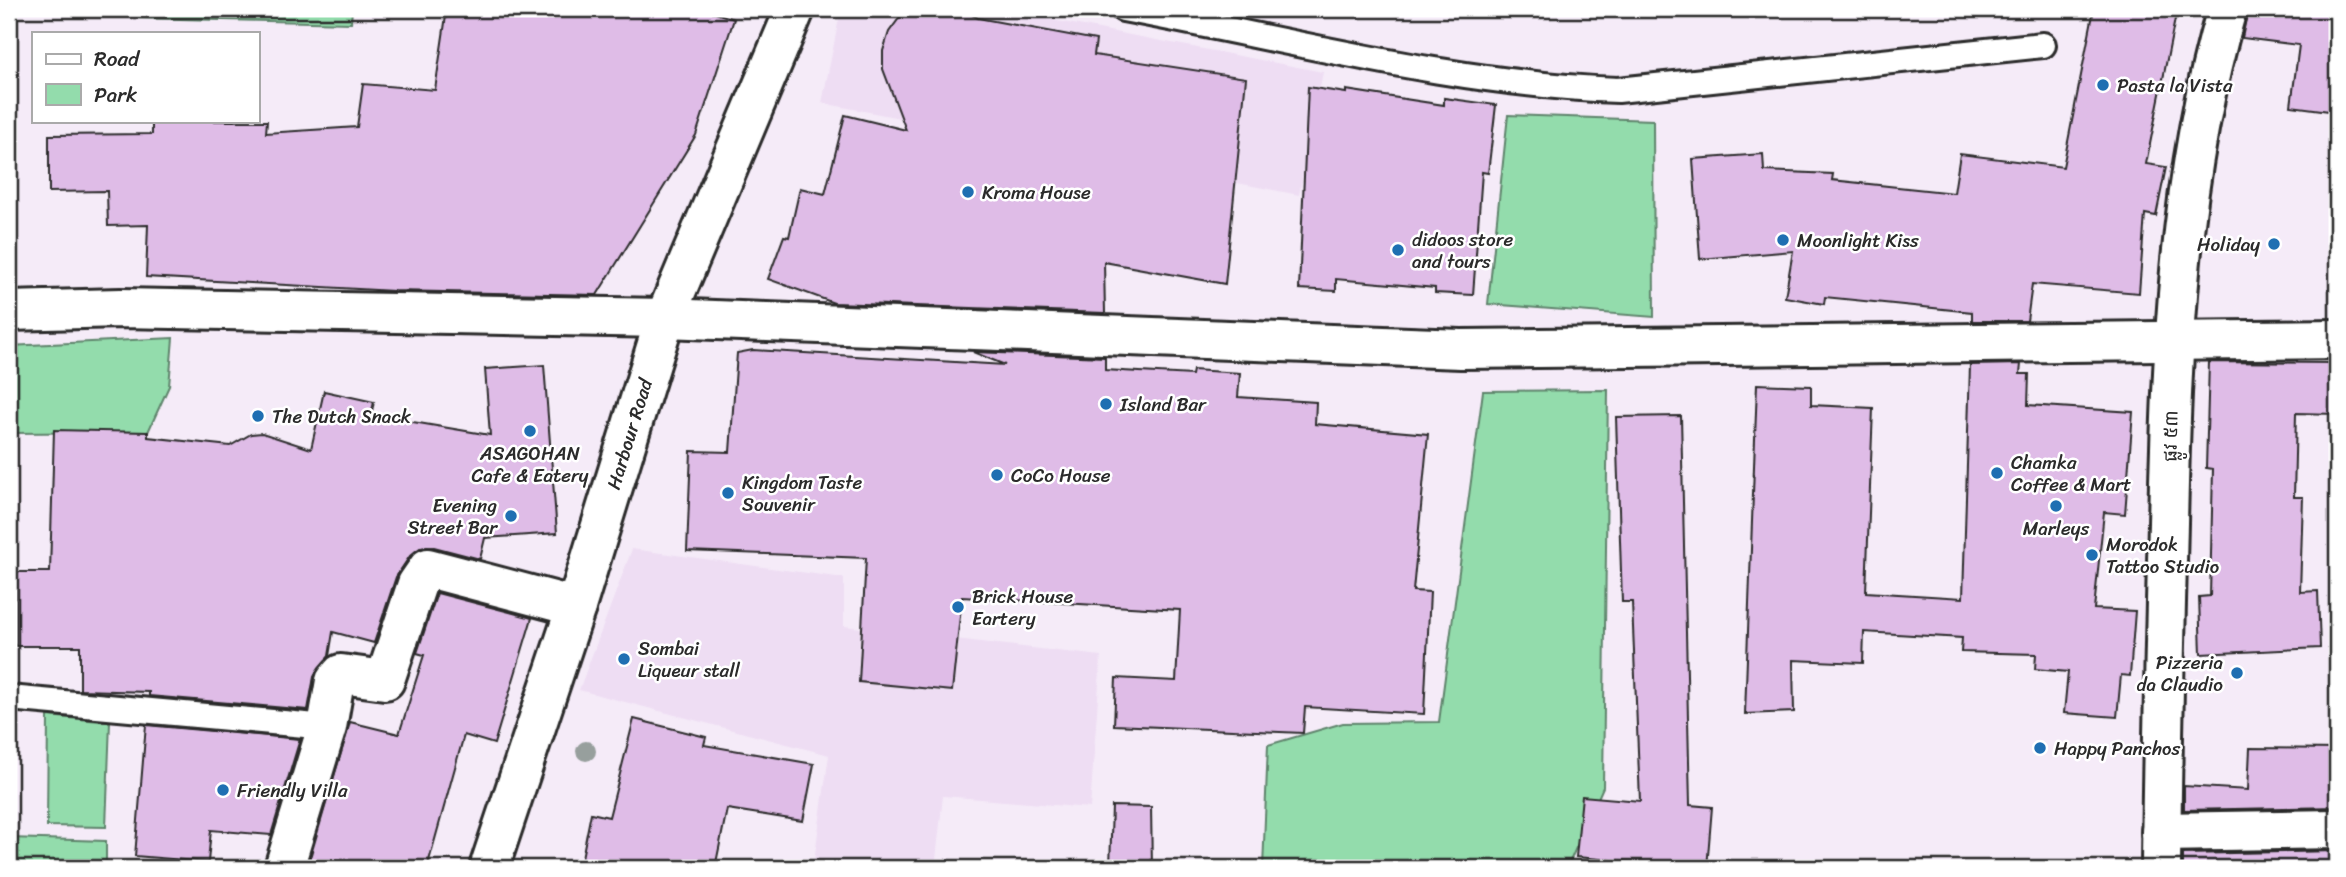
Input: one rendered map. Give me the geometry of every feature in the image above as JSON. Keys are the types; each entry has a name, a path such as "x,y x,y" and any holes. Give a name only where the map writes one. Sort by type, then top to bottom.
{"street":[{"name":"Harbour Road","path":"489,868 576,607 665,318 795,9"},
{"name":"ផ្លូវ ៥៣","path":"2161,850 2172,342 2186,202 2211,61 2227,9"},
{"path":"9,311 120,307 665,318 1461,349 2337,339"},
{"path":"284,868 327,727 338,676 385,680 417,584 428,568 576,607"},
{"path":"2161,850 2337,830"}],"lane":[{"path":"1123,9 1367,56 1552,87 1618,89 2043,45"},
{"path":"9,698 327,727"}],"shaded area":[{"path":"841,9 995,9 1323,72 1299,195 822,103"},
{"path":"632,549 844,578 844,626 1101,656 1090,808 943,796 935,868 813,868 829,755 579,690"}],"green space":[{"path":"138,9 352,9 351,23 139,18"},
{"path":"1508,115 1653,120 1654,317 1488,304"},
{"path":"173,338 169,386 148,432 9,433 9,346"},
{"path":"1608,390 1603,787 1567,868 1263,868 1268,745 1343,723 1439,722 1483,391"},
{"path":"48,716 110,722 106,827 47,826"},
{"path":"9,838 106,841 106,868 9,868"}],"building":[{"path":"447,9 703,9 734,19 696,135 597,295 394,291 146,277 148,225 108,226 107,191 49,192 49,135 152,134 152,122 267,121 266,133 357,127 363,84 435,90"},
{"path":"914,9 960,9 978,18 1096,40 1094,55 1246,78 1225,284 1104,262 1105,313 834,303 768,279 784,236 789,237 800,188 825,194 845,115 906,130 883,69 883,51 889,32 900,17"},
{"path":"2094,9 2177,9 2146,164 2166,167 2156,216 2145,214 2139,293 2032,284 2027,321 1972,321 1972,312 1825,297 1824,304 1785,297 1793,251 1700,259 1693,159 1763,154 1764,171 1833,174 1832,180 1954,193 1960,154 2063,167"},
{"path":"2248,9 2337,9 2337,112 2291,106 2299,45 2242,38"},
{"path":"1308,87 1444,105 1444,98 1496,105 1488,173 1482,172 1473,295 1435,293 1435,288 1336,279 1336,291 1299,289"},
{"path":"753,350 1005,365 973,352 1105,357 1105,370 1192,375 1193,370 1240,373 1238,397 1316,402 1315,424 1428,434 1413,591 1430,592 1424,714 1305,707 1303,733 1114,725 1116,678 1176,681 1180,610 962,597 952,691 859,682 866,558 687,551 691,451 730,452 737,353"},
{"path":"2209,362 2337,363 2337,414 2296,413 2294,497 2303,497 2300,592 2318,591 2320,648 2201,654 2199,597 2210,596 2213,469 2206,468"},
{"path":"2021,364 2020,374 2029,374 2028,405 2133,412 2125,514 2104,512 2094,609 2135,611 2130,676 2121,675 2117,717 2064,713 2068,672 2035,669 2036,654 1961,652 1962,638 1864,632 1863,663 1793,660 1794,712 1745,714 1757,384 1811,386 1811,405 1873,408 1866,592 1963,598 1970,365"},
{"path":"544,365 557,533 485,538 480,559 434,547 420,548 410,556 396,577 374,643 333,632 329,656 314,677 308,710 149,696 149,692 80,690 80,646 16,646 16,572 50,572 54,430 148,432 148,437 230,446 251,434 262,433 311,449 324,391 374,402 371,415 490,435 485,369"},
{"path":"1681,416 1690,805 1712,807 1707,868 1576,857 1582,796 1640,801 1632,602 1622,602 1616,417"},
{"path":"437,593 532,618 494,744 464,735 427,868 307,868 350,722 399,734 424,655 417,653"},
{"path":"634,719 706,737 704,745 814,764 803,821 727,809 715,868 580,868 591,813 609,817"},
{"path":"146,725 300,739 271,835 211,830 208,862 135,856"},
{"path":"2250,748 2337,749 2337,807 2184,810 2184,786 2248,790"},
{"path":"1112,806 1151,807 1152,868 1110,868"},
{"path":"2337,851 2337,868 2183,868 2183,854"}],"place":[{"name":"Pasta la Vista","path":"2103,85"},
{"name":"Kroma House","path":"968,192"},
{"name":"Moonlight Kiss","path":"1783,240"},
{"name":"Holiday","path":"2274,244"},
{"name":"didoos store and tours","path":"1398,250"},
{"name":"Island Bar","path":"1106,404"},
{"name":"The Dutch Snack","path":"258,416"},
{"name":"ASAGOHAN Cafe & Eatery","path":"530,431"},
{"name":"Chamka Coffee & Mart","path":"1997,473"},
{"name":"CoCo House","path":"997,475"},
{"name":"Kingdom Taste Souvenir","path":"728,493"},
{"name":"Marleys","path":"2056,506"},
{"name":"Evening Street Bar","path":"511,516"},
{"name":"Morodok Tattoo Studio","path":"2092,555"},
{"name":"Brick House Eartery","path":"958,607"},
{"name":"Sombai Liqueur stall","path":"624,659"},
{"name":"Pizzeria da Claudio","path":"2237,673"},
{"name":"Happy Panchos","path":"2040,748"},
{"name":"Friendly Villa","path":"223,790"}]}
